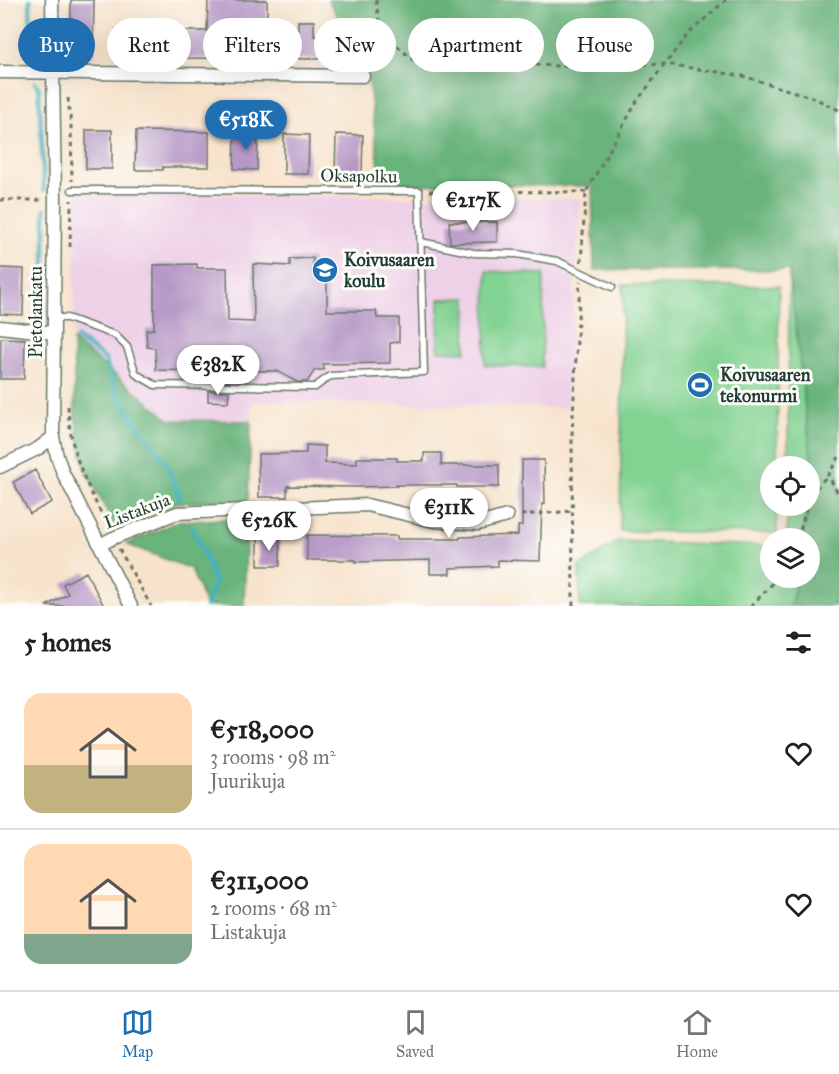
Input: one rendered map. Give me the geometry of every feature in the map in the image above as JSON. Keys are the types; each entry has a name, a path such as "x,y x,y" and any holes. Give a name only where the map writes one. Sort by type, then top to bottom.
{"street":[{"name":"Pietolankatu","path":"52,0 52,18"},
{"path":"0,72 18,72"},
{"name":"Pietolankatu","path":"53,72 53,437 63,473 130,606"},
{"path":"66,72 363,76"},
{"path":"0,327 54,333"},
{"path":"0,467 39,448 53,437"},
{"name":"Listakuja","path":"100,545 112,538 177,513 367,505 434,521 478,524 507,516"}],"lane":[{"name":"Oksapolku","path":"72,190 418,191"},
{"path":"54,318 67,318 115,335 127,346 136,374 155,385 315,387 330,376 424,372 418,191"},
{"path":"421,242 474,253 517,254 557,261 612,287"}],"path":[{"path":"376,0 380,30 413,60 450,67 495,63 560,66 666,64 743,76 814,98 839,110"},
{"path":"573,606 572,435 586,192 637,101 688,34 726,0"},
{"path":"66,72 71,125 70,248"},
{"name":"Oksapolku","path":"418,191 586,192"},
{"path":"0,200 71,201"},
{"path":"68,405 72,443 81,473 112,538 151,606"},
{"path":"820,484 839,457"},
{"path":"828,475 839,495"},
{"path":"507,516 573,511"},
{"path":"751,606 768,588"}],"shaded area":[{"name":"Koivusaaren koulu","path":"77,193 581,199 566,408 252,401 251,421 170,420 73,340"}],"green space":[{"path":"328,0 839,0 839,606 791,606 794,588 820,588 820,528 804,528 806,516 820,516 820,456 811,456 789,270 594,270 592,186 381,184 368,72 396,72 396,18 338,18"},
{"path":"789,270 811,456 788,456"},
{"path":"487,271 544,274 542,367 485,365"},
{"name":"Koivusaaren tekonurmi","path":"623,285 779,286 777,456 760,456 760,516 777,516 777,528 760,528 760,533 620,531"},
{"path":"467,298 466,352 438,351 439,299"},
{"path":"73,340 170,420 251,421 248,500 175,503 116,529 85,469 75,416"},
{"path":"787,516 806,516 804,528 787,528"},
{"path":"247,518 244,606 206,606 191,569 126,544 179,521"},
{"path":"618,541 760,546 760,588 794,588 791,606 580,606 579,567"}],"building":[{"path":"71,0 94,0 94,18 71,18"},
{"path":"208,0 267,0 267,18 207,18"},
{"path":"302,21 314,21 314,59 302,59"},
{"path":"191,31 203,31 203,58 191,58"},
{"path":"86,130 112,130 112,169 86,169"},
{"path":"136,131 209,132 209,167 163,167 163,170 135,170"},
{"path":"235,133 258,133 257,170 234,169"},
{"path":"284,134 309,135 308,174 284,174"},
{"path":"336,134 363,135 362,175 335,175"},
{"path":"449,222 497,222 497,242 450,243"},
{"path":"313,258 313,272 327,272 327,311 376,311 377,318 399,318 399,342 390,343 390,363 323,364 324,370 315,370 307,382 297,382 277,371 229,371 229,381 209,380 209,371 156,370 155,348 147,347 146,330 154,329 154,265 197,264 197,268 227,268 228,321 254,322 253,264 290,266 290,259"},
{"path":"0,268 24,269 23,315 0,314"},
{"path":"1,338 25,339 24,379 0,379"},
{"path":"208,391 229,391 228,402 208,401"},
{"path":"306,445 325,446 325,463 357,464 357,458 424,461 424,453 441,453 441,465 499,465 499,487 457,487 457,485 287,486 287,497 259,497 258,454 306,453"},
{"path":"522,460 544,460 545,504 542,504 540,561 498,560 498,566 450,568 450,574 430,574 430,560 356,562 356,560 307,560 307,535 460,539 460,537 518,535 518,526 522,526"},
{"path":"35,470 52,502 30,514 13,482"},
{"path":"258,537 280,537 280,566 258,566"},
{"path":"86,572 104,606 46,606 68,594 63,584"}],"waterway":[{"path":"30,0 30,18"},
{"path":"35,83 39,88 44,190"},
{"path":"45,209 45,315"},
{"path":"77,338 105,359 117,396 167,465 181,500"},
{"path":"192,526 215,581 206,606"}],"place":[{"name":"Koivusaaren koulu","path":"325,270"},
{"name":"Koivusaaren tekonurmi","path":"700,385"}]}
